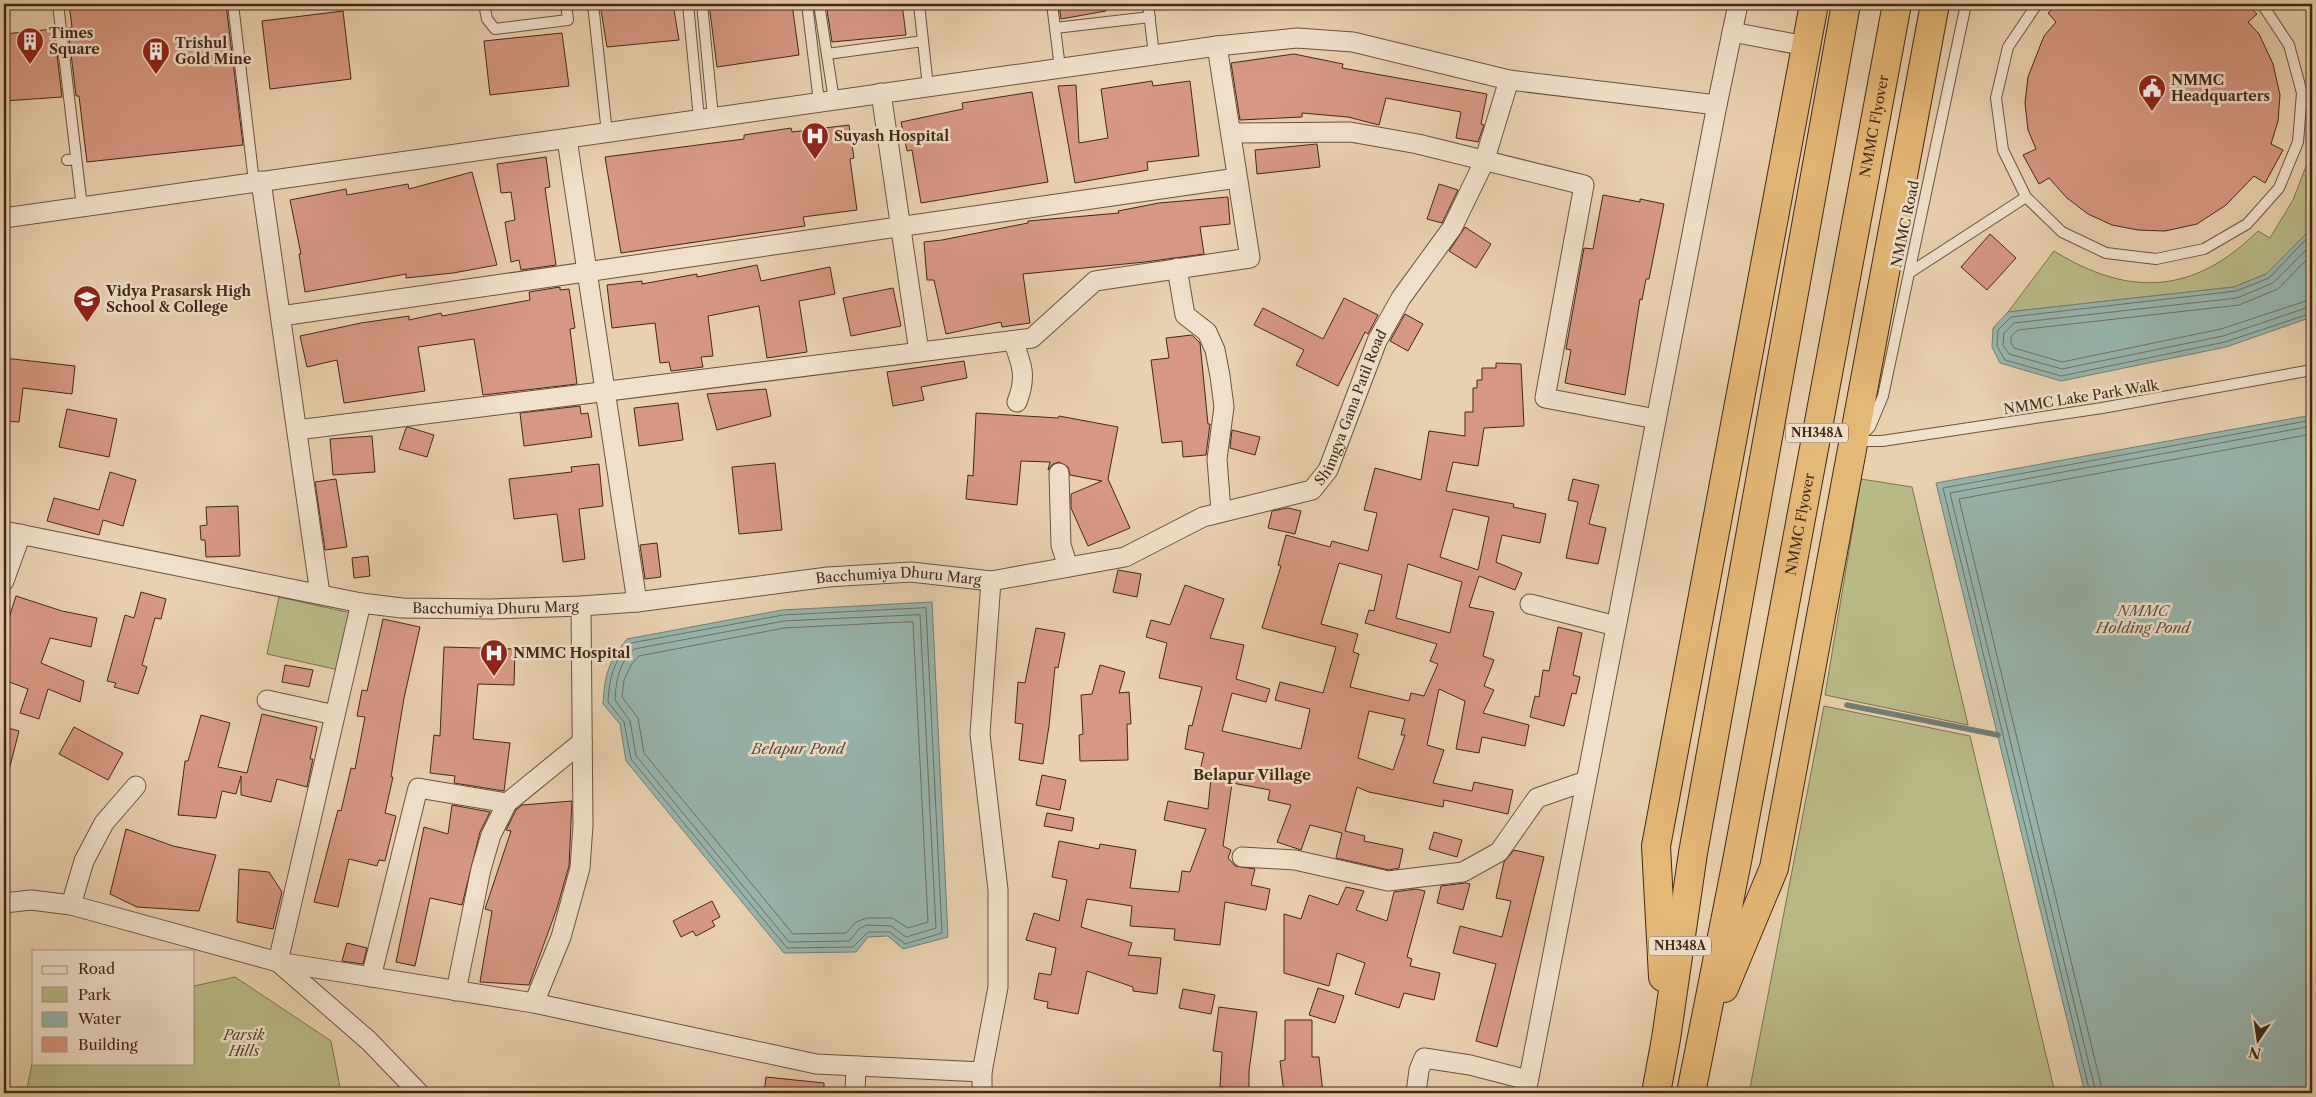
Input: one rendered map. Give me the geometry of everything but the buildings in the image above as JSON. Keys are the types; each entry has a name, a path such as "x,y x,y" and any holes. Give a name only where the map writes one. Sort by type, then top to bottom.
{"highway":[{"path":"1666,1039 1656,846 1814,4"},
{"name":"NH348A","path":"1656,1093 1666,1039 1693,853 1846,4"},
{"name":"NMMC Flyover","path":"1700,1045 1737,861 1897,4"},
{"path":"1700,1045 1774,868 1935,4"},
{"name":"NH348A","path":"1691,1093 1700,1045"}],"street":[{"path":"1416,1093 1424,1058 1470,1065 1527,1087 1738,4"},
{"path":"1732,32 1806,46"},
{"path":"4,218 1217,46 1297,38 1353,42 1510,80 1717,105"},
{"path":"297,430 1032,338 1095,281 1250,258 1217,46"},
{"name":"Shimgya Gana Patil Road","path":"991,581 1126,557 1203,517 1312,490 1328,470 1376,340 1401,298 1452,228 1484,162 1510,80"},
{"path":"881,93 919,352"},
{"path":"1231,133 1350,132 1418,144 1484,162 1584,185 1545,398 1656,419"},
{"path":"567,139 637,602"},
{"path":"281,316 1237,178"},
{"path":"258,182 281,316 320,594"},
{"path":"1177,268 1185,315 1207,332 1215,350 1220,376 1224,407 1217,459 1221,511"},
{"path":"1013,341 1019,358 1024,385 1017,402"},
{"path":"1059,473 1061,545 1068,567"},
{"path":"4,581 12,533"},
{"name":"Bacchumiya Dhuru Marg","path":"12,533 361,602 402,608 581,606 637,602 828,577 911,572 991,581"},
{"path":"982,1093 982,1072 998,987 998,890 980,734 991,581"},
{"path":"278,962 361,602"},
{"path":"1530,604 1616,626"},
{"path":"534,1003 561,937 580,868 583,824 581,606"},
{"path":"267,700 335,715"},
{"path":"456,991 481,869 491,835 506,803 582,742"},
{"path":"1242,856 1295,860 1388,881 1463,872 1499,852 1537,798 1586,781"},
{"path":"71,904 84,861 104,823 136,786"},
{"path":"371,977 418,788 506,803"},
{"path":"4,903 31,900 71,904 278,962 534,1003 816,1064 982,1072"},
{"path":"278,962 368,1040 419,1093"},
{"path":"855,1093 856,1066"}],"lane":[{"path":"58,4 72,159 82,207"},
{"path":"232,4 258,182"},
{"path":"484,4 487,18 495,29 568,20 566,4"},
{"path":"594,4 607,133"},
{"path":"688,4 706,118"},
{"path":"702,4 706,118"},
{"path":"807,4 826,101"},
{"path":"819,4 827,54 826,101"},
{"path":"919,4 928,87"},
{"path":"1052,4 1060,68"},
{"path":"1148,4 1154,56"},
{"name":"NMMC Road","path":"1854,441 1870,427 1878,410 1966,4"},
{"path":"2036,4 2008,47 1996,98 2003,150 2026,197 2062,232 2106,253 2156,259 2204,249 2247,224 2280,188 2298,142 2302,93 2289,45 2262,4"},
{"path":"1055,28 1150,17"},
{"path":"827,54 923,41"},
{"path":"1909,273 2026,197"},
{"name":"NMMC Lake Park Walk","path":"1854,441 1882,441 2102,408 2312,370"}],"green space":[{"path":"2312,151 2312,222 2307,233 2266,274 2234,287 2008,312 2054,251 2082,266 2109,277 2135,282 2160,282 2185,277 2210,267 2234,252 2258,231 2270,238 2293,200"},
{"path":"1861,479 1912,487 1968,725 1825,695"},
{"path":"279,597 351,613 339,670 267,654"},
{"path":"1824,706 1970,736 2055,1093 1749,1093"},
{"name":"Parsik Hills","path":"235,977 331,1041 341,1093 26,1093 32,1064 195,1064 195,986"}],"water":[{"path":"2312,222 2312,317 2226,347 2061,381 2000,363 1992,347 1993,328 2008,312 2234,287 2266,274 2307,233"},
{"name":"NMMC Holding Pond","path":"2312,415 2312,1093 2085,1093 1936,483"},
{"name":"Belapur Pond","path":"932,602 948,937 903,949 888,936 868,937 856,952 784,953 626,761 620,724 603,704 606,676 612,662 627,639 782,610"}],"waterway":[{"path":"1847,705 1998,735"}],"place":[{"name":"Times Square","path":"30,65"},
{"name":"Trishul Gold Mine","path":"156,75"},
{"name":"NMMC Headquarters","path":"2152,112"},
{"name":"Suyash Hospital","path":"815,160"},
{"name":"Vidya Prasarsk High School & College","path":"87,323"},
{"name":"NMMC Hospital","path":"494,677"}],"district":[{"name":"Belapur Village","path":"1252,775"}]}
